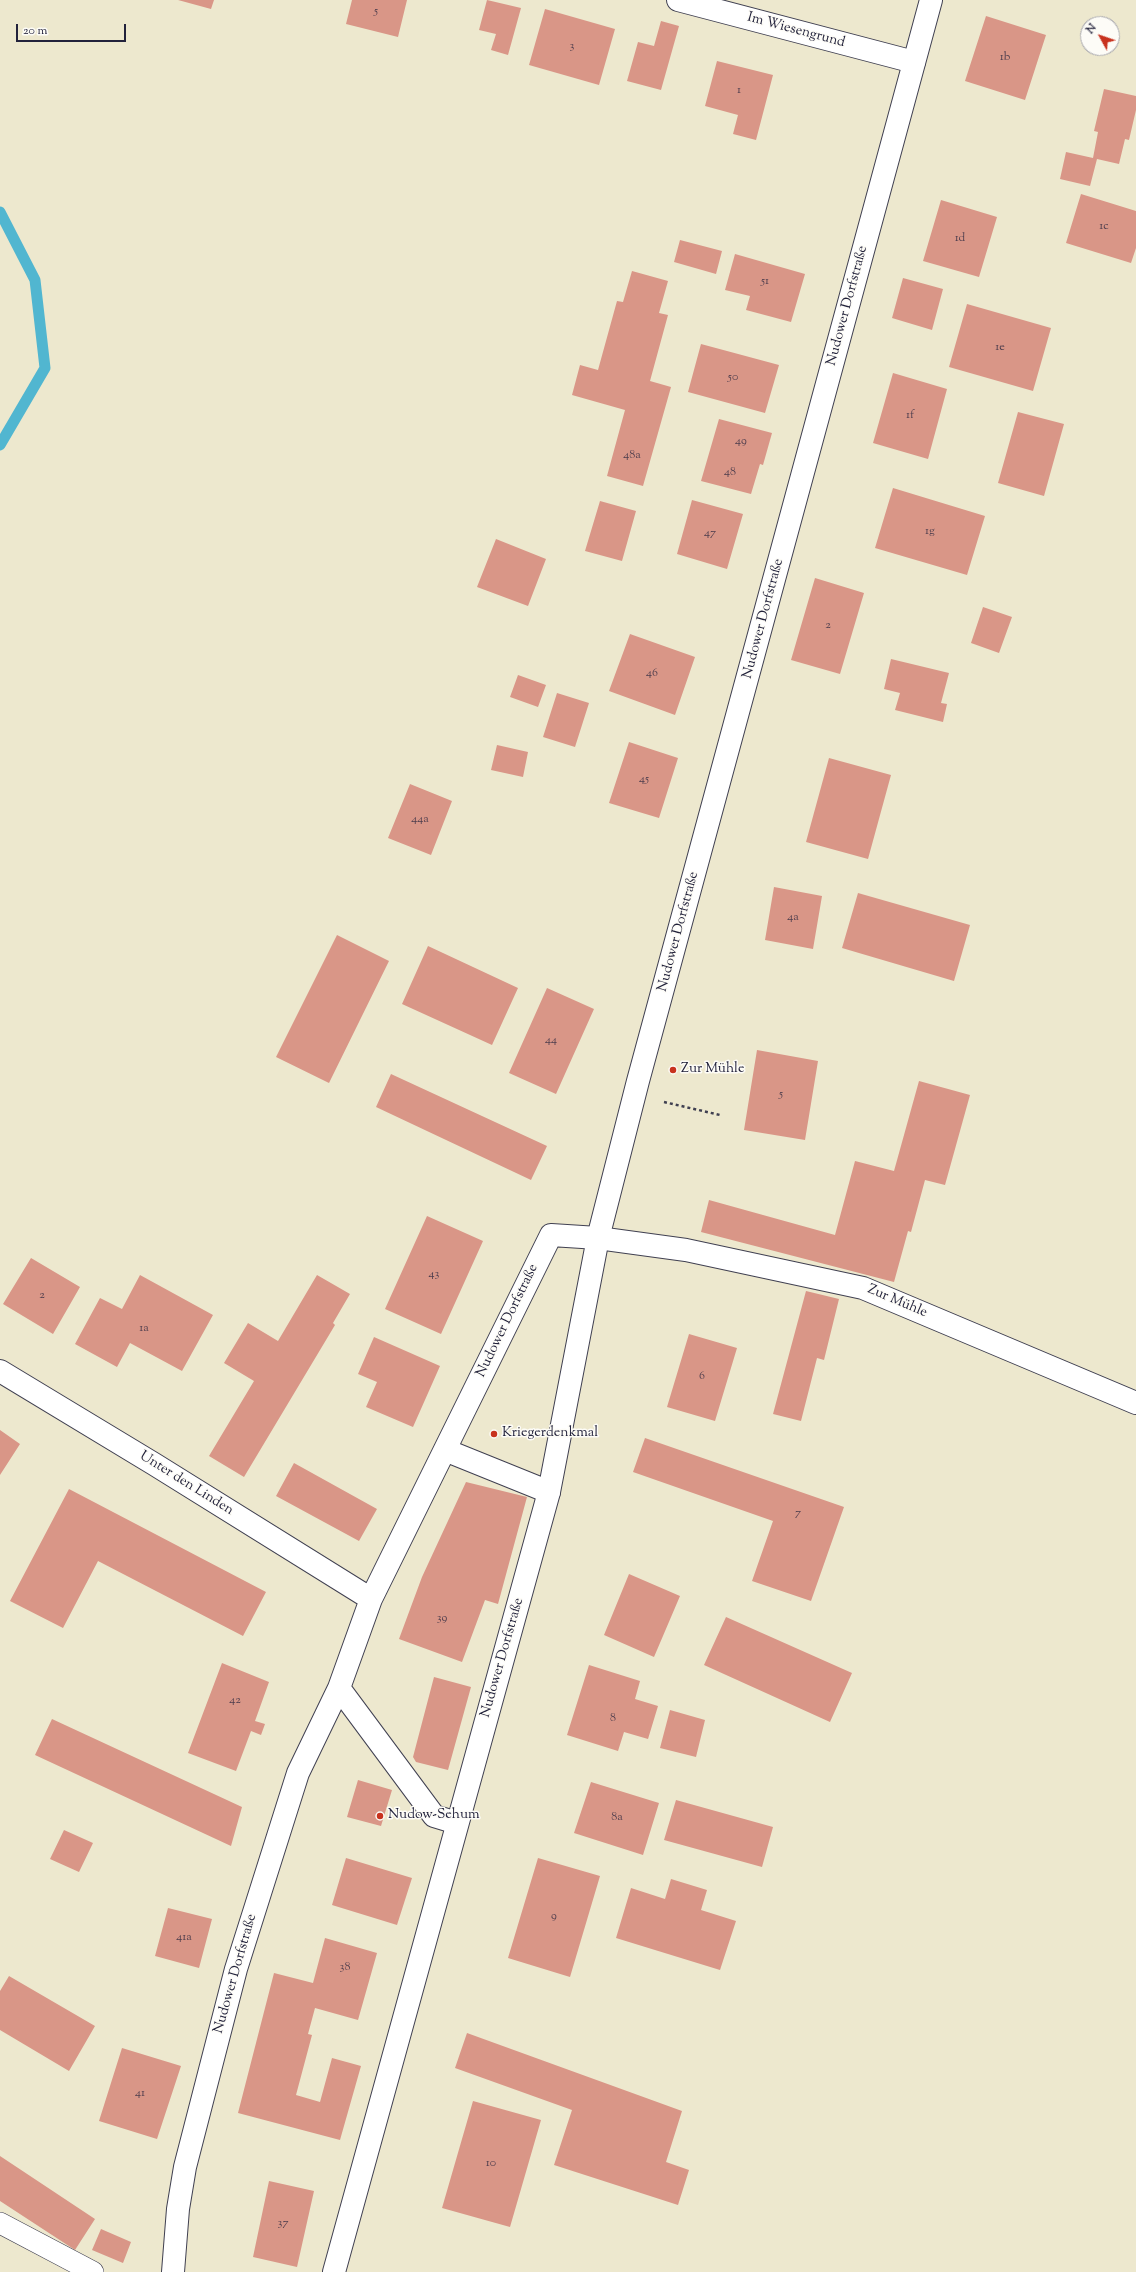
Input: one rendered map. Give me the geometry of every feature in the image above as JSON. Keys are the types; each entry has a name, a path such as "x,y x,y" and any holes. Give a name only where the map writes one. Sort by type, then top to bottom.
{"street":[{"name":"Im Wiesengrund","path":"678,0 914,62"},
{"name":"Nudower Dorfstraße","path":"334,2272 549,1492 598,1238 638,1081 931,0"},
{"name":"Nudower Dorfstraße","path":"173,2272 178,2209 185,2167 236,1969 298,1773 339,1688 371,1599 551,1235 598,1238"},
{"name":"Zur Mühle","path":"598,1238 686,1250 863,1288 1136,1403"},
{"name":"Unter den Linden","path":"0,1371 154,1464 371,1599"},
{"path":"445,1450 549,1492"},
{"path":"339,1688 434,1816 457,1823"}],"lane":[{"path":"0,2223 93,2272"}],"path":[{"path":"661,1101 720,1115"}],"building":[{"path":"178,0 214,0 211,9"},
{"path":"352,0 407,0 398,37 346,24"},
{"path":"487,0 521,8 508,55 491,50 496,34 479,30"},
{"path":"545,9 615,29 599,85 529,65"},
{"path":"986,16 1046,35 1025,100 965,81"},
{"path":"661,21 679,26 661,90 627,81 638,42 654,46"},
{"path":"717,61 773,75 756,140 733,134 738,115 705,106"},
{"path":"1104,89 1136,96 1136,110 1129,140 1125,139 1119,164 1097,159 1090,186 1060,179 1066,152 1093,158 1098,132 1094,131"},
{"path":"1081,194 1136,211 1136,248 1131,263 1066,243"},
{"path":"941,200 997,217 979,277 923,261"},
{"path":"680,240 722,251 716,274 674,262"},
{"path":"735,254 805,274 791,322 746,310 750,296 725,290"},
{"path":"632,271 668,281 659,313 668,315 650,381 671,387 643,486 607,476 625,410 572,395 580,365 598,370 617,301 623,302"},
{"path":"903,278 943,289 932,330 892,318"},
{"path":"967,304 1051,328 1033,391 949,367"},
{"path":"701,344 779,365 765,413 688,392"},
{"path":"893,373 947,389 928,459 873,443"},
{"path":"1018,412 1064,424 1044,496 998,483"},
{"path":"719,419 772,433 763,465 760,464 751,494 701,481"},
{"path":"893,488 985,516 967,575 875,548"},
{"path":"692,500 743,514 727,569 677,554"},
{"path":"600,501 636,511 622,561 585,551"},
{"path":"496,539 546,559 528,606 477,587"},
{"path":"815,578 864,593 840,674 791,660"},
{"path":"983,607 1012,617 999,653 971,643"},
{"path":"630,634 695,657 675,715 609,691"},
{"path":"891,659 949,673 941,703 947,704 943,722 895,710 900,693 884,689"},
{"path":"518,675 546,685 538,707 510,697"},
{"path":"557,693 589,703 575,747 543,737"},
{"path":"629,742 678,758 659,818 609,803"},
{"path":"497,745 528,752 523,777 491,770"},
{"path":"829,758 891,775 868,859 806,842"},
{"path":"410,784 452,801 431,855 388,838"},
{"path":"774,887 822,896 813,949 765,940"},
{"path":"858,893 970,925 954,981 842,948"},
{"path":"337,935 389,961 329,1083 276,1057"},
{"path":"428,946 518,988 492,1045 402,1004"},
{"path":"547,988 594,1009 556,1094 509,1073"},
{"path":"757,1050 818,1061 805,1140 744,1130"},
{"path":"391,1074 547,1146 531,1180 376,1107"},
{"path":"919,1081 970,1095 945,1185 925,1180 911,1232 908,1231 894,1282 701,1232 709,1200 835,1235 855,1161 894,1171"},
{"path":"427,1216 483,1241 441,1334 385,1309"},
{"path":"31,1258 80,1287 53,1334 3,1304"},
{"path":"140,1275 213,1315 182,1371 130,1343 117,1367 75,1344 100,1298 122,1309"},
{"path":"317,1275 350,1294 333,1323 335,1325 244,1477 209,1456 254,1381 224,1363 248,1323 278,1341"},
{"path":"806,1291 839,1299 824,1360 817,1358 801,1421 773,1414"},
{"path":"689,1334 737,1348 715,1421 667,1407"},
{"path":"374,1337 440,1366 413,1427 366,1407 377,1382 358,1374"},
{"path":"0,1430 20,1444 0,1475"},
{"path":"645,1438 844,1507 811,1601 752,1581 773,1521 633,1472"},
{"path":"294,1463 377,1509 359,1541 276,1496"},
{"path":"466,1482 527,1497 498,1604 485,1600 462,1662 399,1639 422,1577"},
{"path":"69,1489 266,1592 243,1636 98,1561 63,1628 10,1601"},
{"path":"629,1574 680,1596 654,1657 604,1635"},
{"path":"726,1617 852,1673 830,1722 704,1665"},
{"path":"222,1663 269,1682 255,1721 265,1724 261,1735 251,1731 236,1771 188,1753"},
{"path":"589,1665 640,1681 635,1699 658,1706 648,1739 624,1732 618,1751 567,1735"},
{"path":"434,1677 471,1687 448,1770 416,1762 413,1757"},
{"path":"670,1710 705,1720 696,1757 660,1748"},
{"path":"52,1719 242,1807 231,1846 35,1755"},
{"path":"358,1780 392,1790 381,1826 347,1817"},
{"path":"591,1782 659,1803 643,1855 574,1833"},
{"path":"676,1800 773,1827 762,1867 664,1840"},
{"path":"64,1830 93,1843 79,1872 50,1859"},
{"path":"346,1858 412,1878 397,1925 332,1905"},
{"path":"538,1858 600,1876 570,1977 508,1958"},
{"path":"671,1879 707,1890 701,1910 736,1921 720,1970 616,1938 631,1888 665,1899"},
{"path":"168,1908 212,1919 199,1968 155,1956"},
{"path":"325,1938 377,1953 358,2020 315,2008 308,2034 312,2035 296,2095 320,2102 332,2058 361,2066 340,2140 238,2113 274,1973 313,1983"},
{"path":"9,1976 95,2026 69,2071 0,2030 0,1991"},
{"path":"467,2033 682,2111 666,2162 689,2170 678,2205 554,2165 572,2110 455,2068"},
{"path":"122,2048 181,2066 157,2139 99,2121"},
{"path":"473,2101 541,2120 510,2227 442,2208"},
{"path":"0,2156 95,2219 75,2250 0,2201"},
{"path":"269,2181 314,2191 297,2267 253,2257"},
{"path":"101,2229 131,2242 123,2263 92,2250"}],"waterway":[{"path":"0,212 35,280 45,368 0,445"}],"place":[{"name":"Zur Mühle","path":"673,1070"},
{"name":"Kriegerdenkmal","path":"494,1434"},
{"name":"Nudow-Sehum","path":"380,1816"}]}
